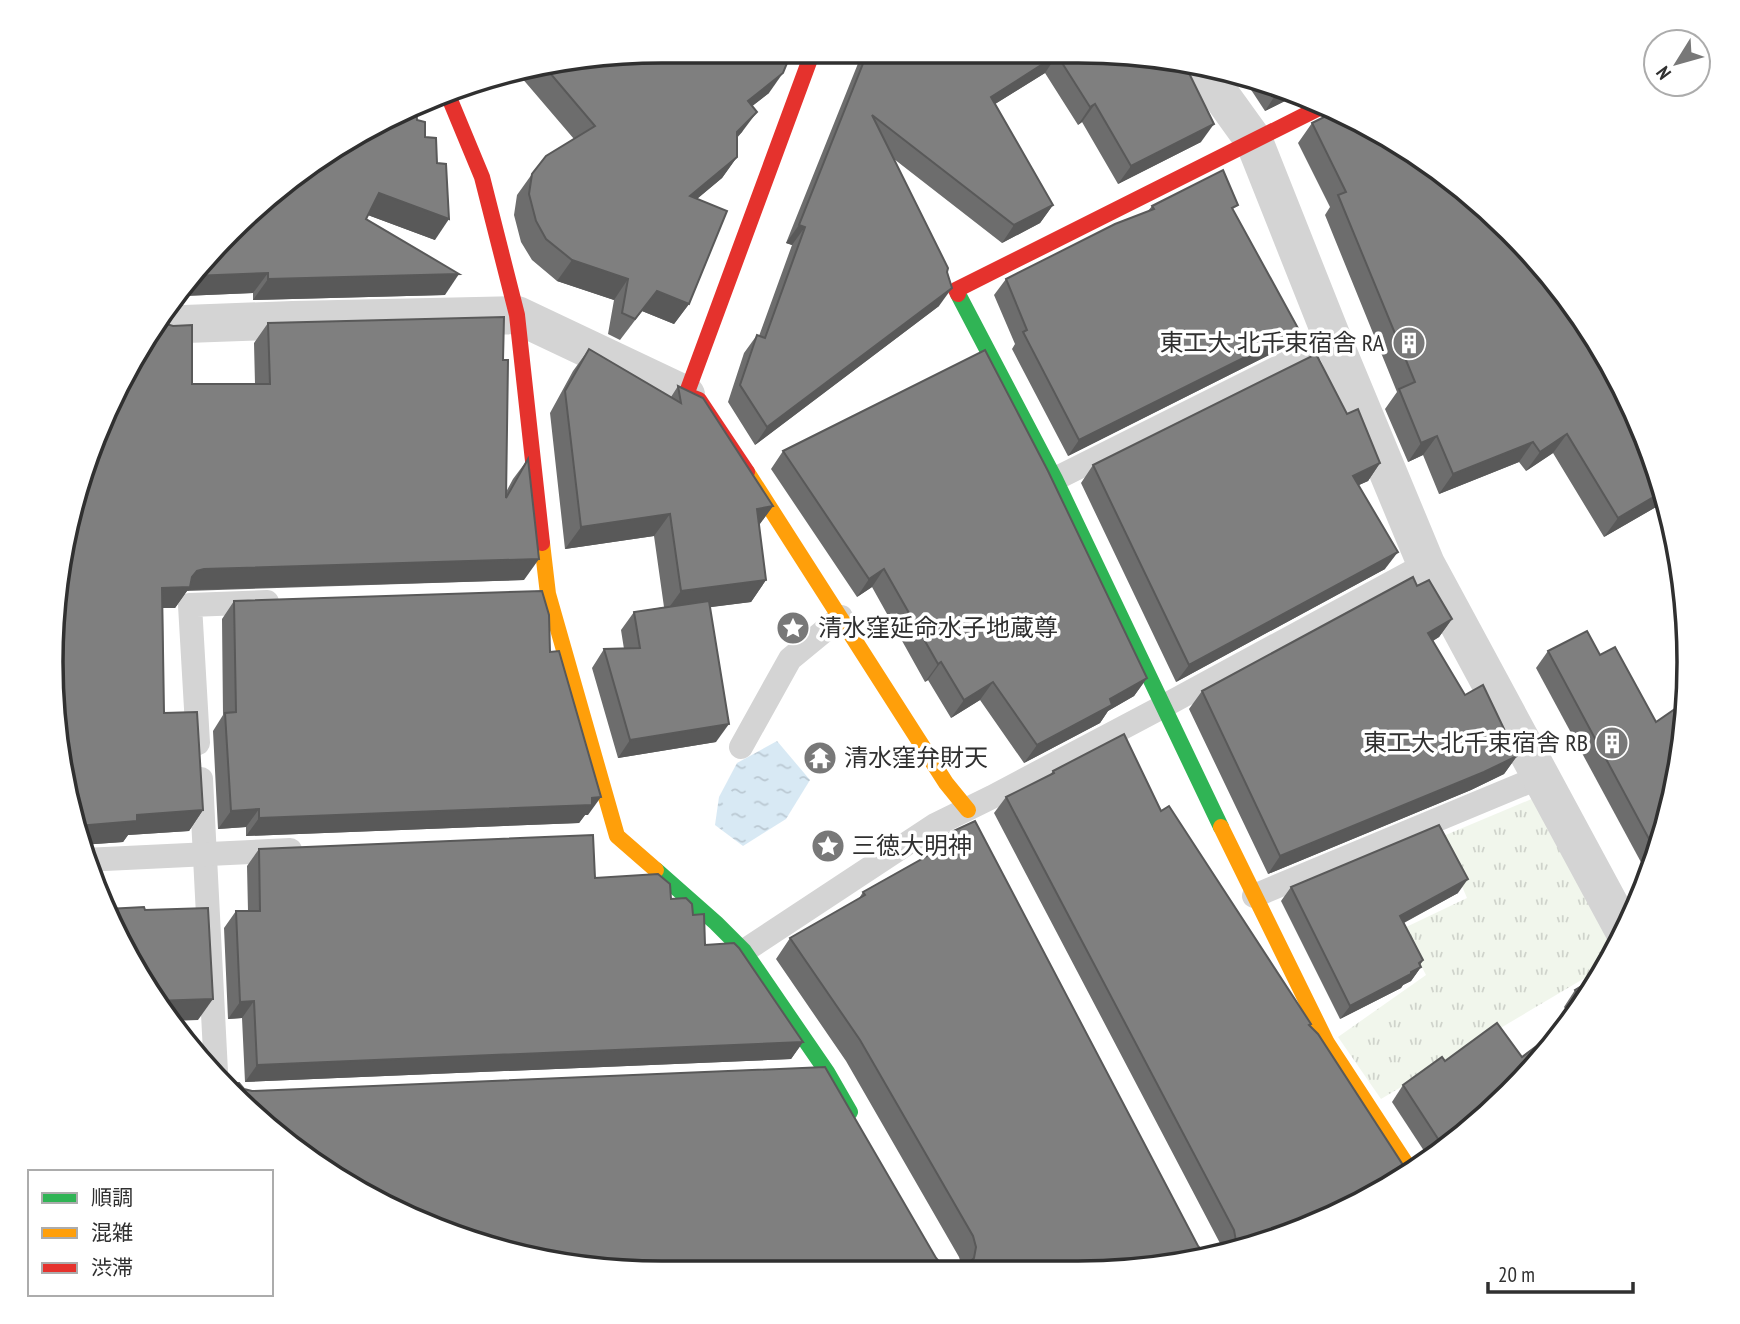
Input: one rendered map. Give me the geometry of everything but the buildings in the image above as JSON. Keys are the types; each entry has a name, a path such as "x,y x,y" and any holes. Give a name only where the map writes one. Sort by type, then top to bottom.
{"street":[{"path":"686,395 809,63"},
{"path":"1209,78 1254,141 1426,564 1618,920"},
{"path":"451,102 482,177 517,315 548,594 617,836 744,951 827,1072 860,1130"},
{"path":"1312,111 956,290 1055,479 1327,1043 1406,1163"},
{"path":"167,325 517,315 699,400 974,823"}],"lane":[{"path":"1055,479 1333,340"},
{"path":"744,951 934,825 974,823 1164,706 1426,564"},
{"path":"520,595 548,594"},
{"path":"215,1061 190,605 286,602"},
{"path":"741,747 790,659 841,617"},
{"path":"1254,896 1540,777"},
{"path":"589,837 617,836"},
{"path":"97,859 315,849"},
{"path":"799,1073 827,1072"}],"green space":[{"path":"1534,798 1609,938 1588,976 1381,1099 1338,1037 1426,975 1402,929 1467,898 1441,837"}],"water":[{"path":"777,741 810,780 786,819 743,846 715,825 719,797 737,763"}],"traffic: fast":[{"path":"958,294 1055,479 1221,827"},
{"path":"656,870 744,951 827,1072 850,1112"}],"traffic: slow":[{"path":"747,472 946,783 968,810"},
{"path":"542,543 548,594 617,836 656,870"},
{"path":"1221,827 1327,1043 1406,1163"}],"traffic: jam":[{"path":"747,472 699,400 686,395 809,63"},
{"path":"451,102 482,177 517,315 542,543"},
{"path":"958,294 956,290 1312,111"}],"place":[{"name":"東工大 北千束宿舎 RA","path":"1409,343"},
{"name":"清水窪延命水子地蔵尊","path":"793,628"},
{"name":"東工大 北千束宿舎 RB","path":"1612,743"},
{"name":"清水窪弁財天","path":"820,758"},
{"name":"三徳大明神","path":"828,846"}]}
